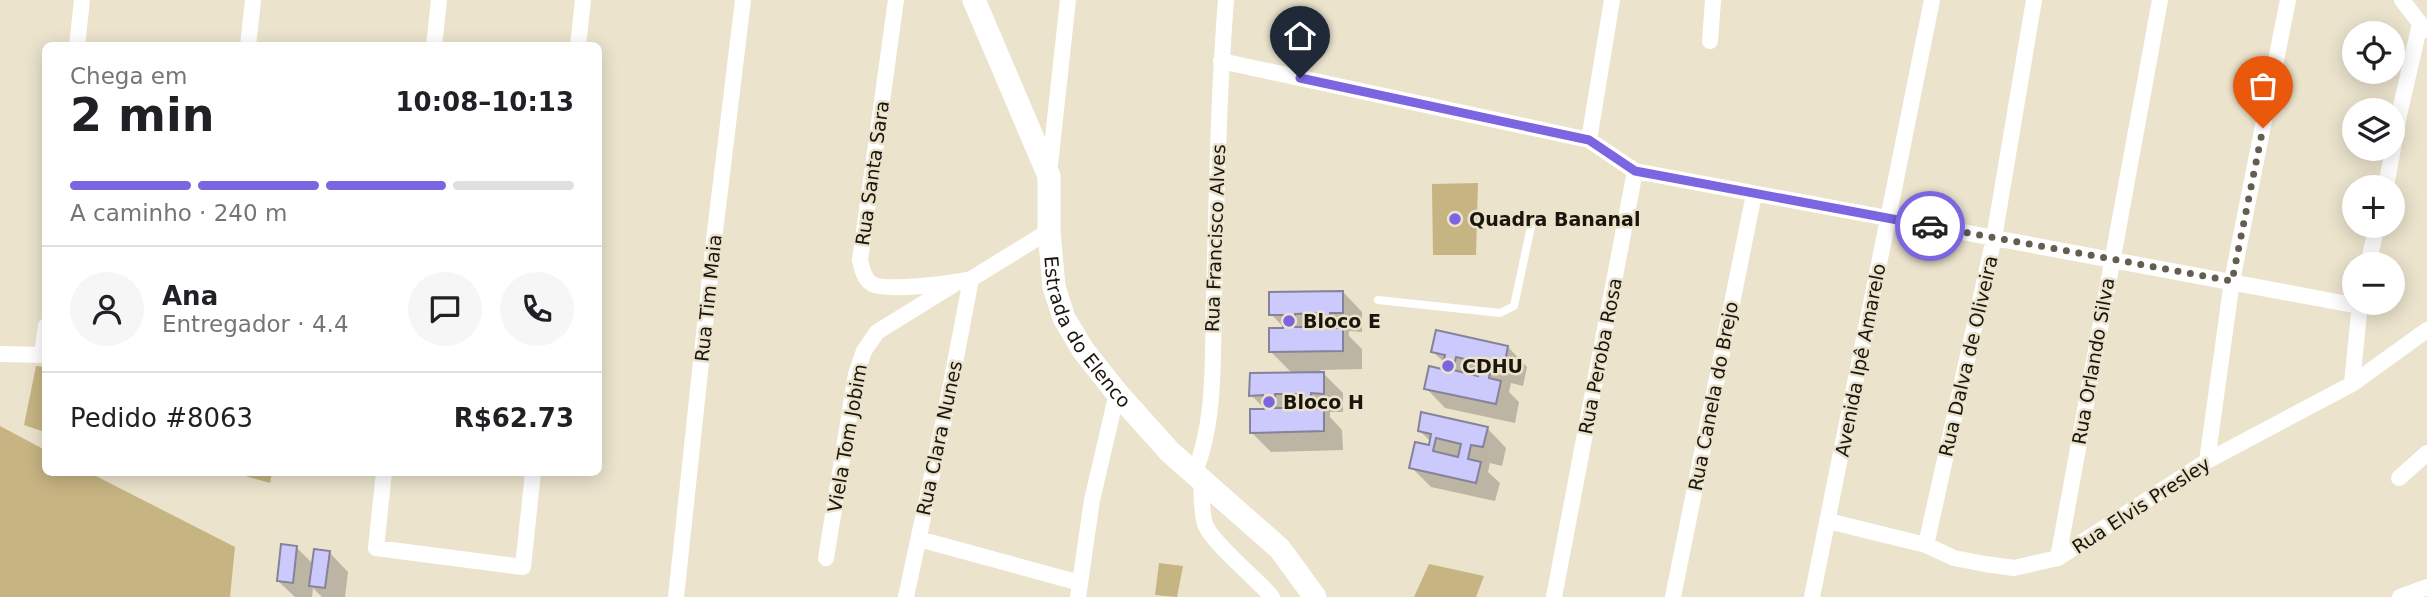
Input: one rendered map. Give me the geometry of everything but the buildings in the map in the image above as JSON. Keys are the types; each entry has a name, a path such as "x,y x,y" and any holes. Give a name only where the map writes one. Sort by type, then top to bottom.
{"street":[{"path":"77,42 82,0"},
{"path":"248,42 253,0"},
{"path":"434,42 439,0"},
{"path":"578,42 583,0"},
{"name":"Rua Tim Maia","path":"676,597 743,0"},
{"name":"Rua Santa Sara","path":"896,0 860,260 864,275 871,284 884,288 964,281"},
{"name":"Estrada do Elenco","path":"974,0 1049,176 1049,231 1054,287 1064,318 1116,393 1170,452 1280,549 1315,597"},
{"path":"1049,176 1069,0"},
{"name":"Rua Francisco Alves","path":"1197,477 1204,450 1211,382 1221,61 1226,0"},
{"path":"1589,140 1612,0"},
{"path":"1710,41 1713,0"},
{"name":"Avenida Ipê Amarelo","path":"1812,597 1932,0"},
{"name":"Rua Dalva de Oliveira","path":"1926,545 1994,238 2032,0"},
{"name":"Rua Orlando Silva","path":"2058,558 2160,0"},
{"path":"2207,461 2232,281 2288,0"},
{"path":"2388,175 2399,115 2424,28 2402,0"},
{"path":"1221,61 1589,140 1635,171 2342,301"},
{"name":"Rua Peroba Rosa","path":"1554,597 1635,171"},
{"name":"Rua Canela do Brejo","path":"1673,597 1754,194"},
{"name":"Viela Tom Jobim","path":"826,558 856,374 863,351 877,332 1049,231"},
{"name":"Rua Clara Nunes","path":"906,597 919,539 964,281"},
{"path":"2352,384 2358,315"},
{"name":"Rua Elvis Presley","path":"1828,521 1926,545 1954,558 2014,568 2058,558 2207,461 2352,384 2427,330"},
{"path":"0,354 42,355"},
{"path":"919,539 1079,590 1092,500 1116,393"},
{"path":"2399,478 2427,453"},
{"path":"384,476 376,548 523,567 533,476"},
{"path":"1197,477 1205,526 1217,543 1257,579 1272,597"},
{"path":"2400,597 2427,587"}],"lane":[{"path":"1378,300 1500,313 1507,311 1514,306 1532,222"}],"shaded area":[{"name":"Quadra Bananal","path":"1478,183 1476,255 1433,255 1432,184"},
{"path":"36,366 42,367 42,431 24,425"},
{"path":"0,426 42,448 42,476 96,476 235,547 230,597 0,597"},
{"path":"246,476 271,476 270,483"},
{"path":"1159,563 1183,566 1177,597 1155,595"},
{"path":"1429,564 1484,576 1476,597 1414,597"}],"way so far":[{"path":"1930,226 2232,281 2263,128"}],"place":[{"name":"Quadra Bananal","path":"1455,219"},
{"name":"Bloco E","path":"1289,321"},
{"name":"CDHU","path":"1448,366"},
{"name":"Bloco H","path":"1269,402"}],"route":[{"path":"1300,78 1589,140 1635,171 1930,226"}]}
